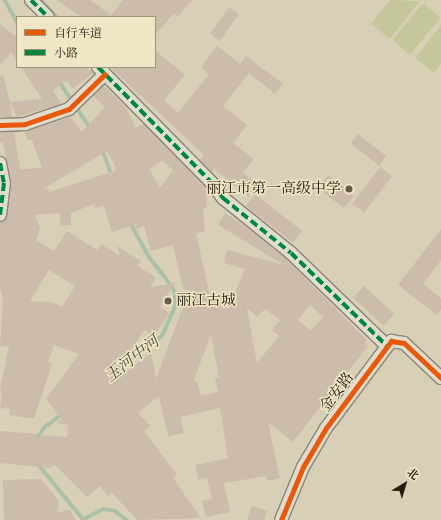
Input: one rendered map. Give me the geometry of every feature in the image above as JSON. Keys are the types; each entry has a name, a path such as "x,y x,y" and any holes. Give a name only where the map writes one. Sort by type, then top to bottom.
{"street":[{"path":"31,0 47,16"},
{"path":"0,125 25,124 69,109 80,100 101,70 212,183 223,198 291,253 387,346 392,340 404,343 441,378"},
{"path":"0,163 4,183 0,215"},
{"name":"金安路","path":"281,520 295,484 314,447 387,346"}],"green space":[{"path":"390,0 420,1 390,39 371,24"},
{"path":"423,3 441,18 410,55 392,40"},
{"path":"441,25 441,63 434,73 415,58"}],"building":[{"path":"57,0 90,0 111,15 123,0 192,0 178,17 174,13 156,34 156,16 80,16"},
{"path":"229,7 239,14 220,41 210,34"},
{"path":"0,24 16,36 16,60 11,52 0,66"},
{"path":"217,46 240,64 246,56 283,84 275,94 249,73 223,106 247,125 233,143 254,159 243,173 258,185 249,197 214,169 212,172 200,160 204,155 111,68 156,68 156,51 185,75 164,100 178,113 209,74 201,67"},
{"path":"22,68 88,68 93,73 73,89 66,80 53,90 61,104 17,117 10,103 12,117 0,117 0,76 3,75 10,102 42,99"},
{"name":"丽江古城","path":"104,86 126,108 136,128 144,124 206,187 207,207 203,208 205,232 196,233 212,305 219,298 229,307 245,269 224,263 227,250 284,265 218,225 225,213 245,226 286,259 367,340 365,343 368,346 293,442 268,422 280,478 267,481 266,476 224,483 230,512 206,517 202,501 212,499 207,478 198,480 195,465 228,458 220,408 180,417 184,433 168,436 159,396 138,413 150,426 144,431 177,475 173,478 201,518 137,520 112,493 108,496 100,486 87,497 55,465 51,468 0,463 0,431 37,434 36,439 41,435 67,437 68,425 56,423 61,419 46,399 79,354 54,345 48,362 52,364 34,419 9,415 10,409 0,408 2,396 0,390 9,346 0,347 3,298 0,289 0,222 7,216 11,184 3,142 0,142 0,132 14,132 20,169 42,168 32,140 28,140 24,132 70,117 82,132 105,107 93,96","holes":["107,151 116,168 115,171 49,192 48,188 43,189","162,161 173,170 160,188 149,169","94,204 95,208 104,206 112,232 137,224 134,230 144,226 151,251 173,245 183,289 189,291 156,379 151,353 108,386 144,330 154,336 169,313 160,307 175,283 150,287 156,278 138,266 141,261 117,246 120,256 101,244 97,250 67,231 54,251 36,240 40,228 35,215 60,213 60,226 71,225 71,213","49,270 75,286 62,307 52,302 30,301","310,305 323,317 311,331 298,320","247,308 257,317 265,309 280,320 272,330 279,336 257,363","211,335 219,377 215,378 218,392 201,396 197,381 193,382"]},
{"path":"358,134 386,156 379,166 351,143"},
{"path":"380,167 392,176 364,213 352,204"},
{"path":"328,175 354,196 344,208 318,187"},
{"path":"255,194 302,231 293,243 246,206"},
{"path":"441,229 441,260 423,284 441,298 441,310 437,315 398,285"},
{"path":"364,286 394,314 383,326 353,298"},
{"path":"41,479 59,501 58,512 70,510 76,520 4,520 3,480"},
{"path":"252,506 267,511 264,520 247,520"}],"waterway":[{"name":"玉河中河","path":"5,0 16,20"},
{"path":"41,0 56,16"},
{"name":"玉河中河","path":"59,81 91,129"},
{"name":"玉河中河","path":"102,148 112,176"},
{"path":"195,158 206,169"},
{"name":"玉河中河","path":"116,372 162,336 175,307 175,293 172,287 150,259 130,223"},
{"name":"玉河中河","path":"34,442 45,427 62,414"},
{"name":"玉河中河","path":"39,465 84,520"},
{"path":"84,519 104,509 115,511 127,520"}],"marked path":[{"path":"31,0 47,16"},
{"path":"99,68 212,183 223,198 291,253 387,346"},
{"path":"0,163 4,183 0,215"}],"cycle path":[{"path":"0,125 25,124 69,109 105,74"},
{"path":"281,520 303,467 326,428 391,341 404,343 441,378"}],"place":[{"name":"丽江市第一高级中学","path":"349,189"},
{"name":"丽江古城","path":"168,301"}]}
